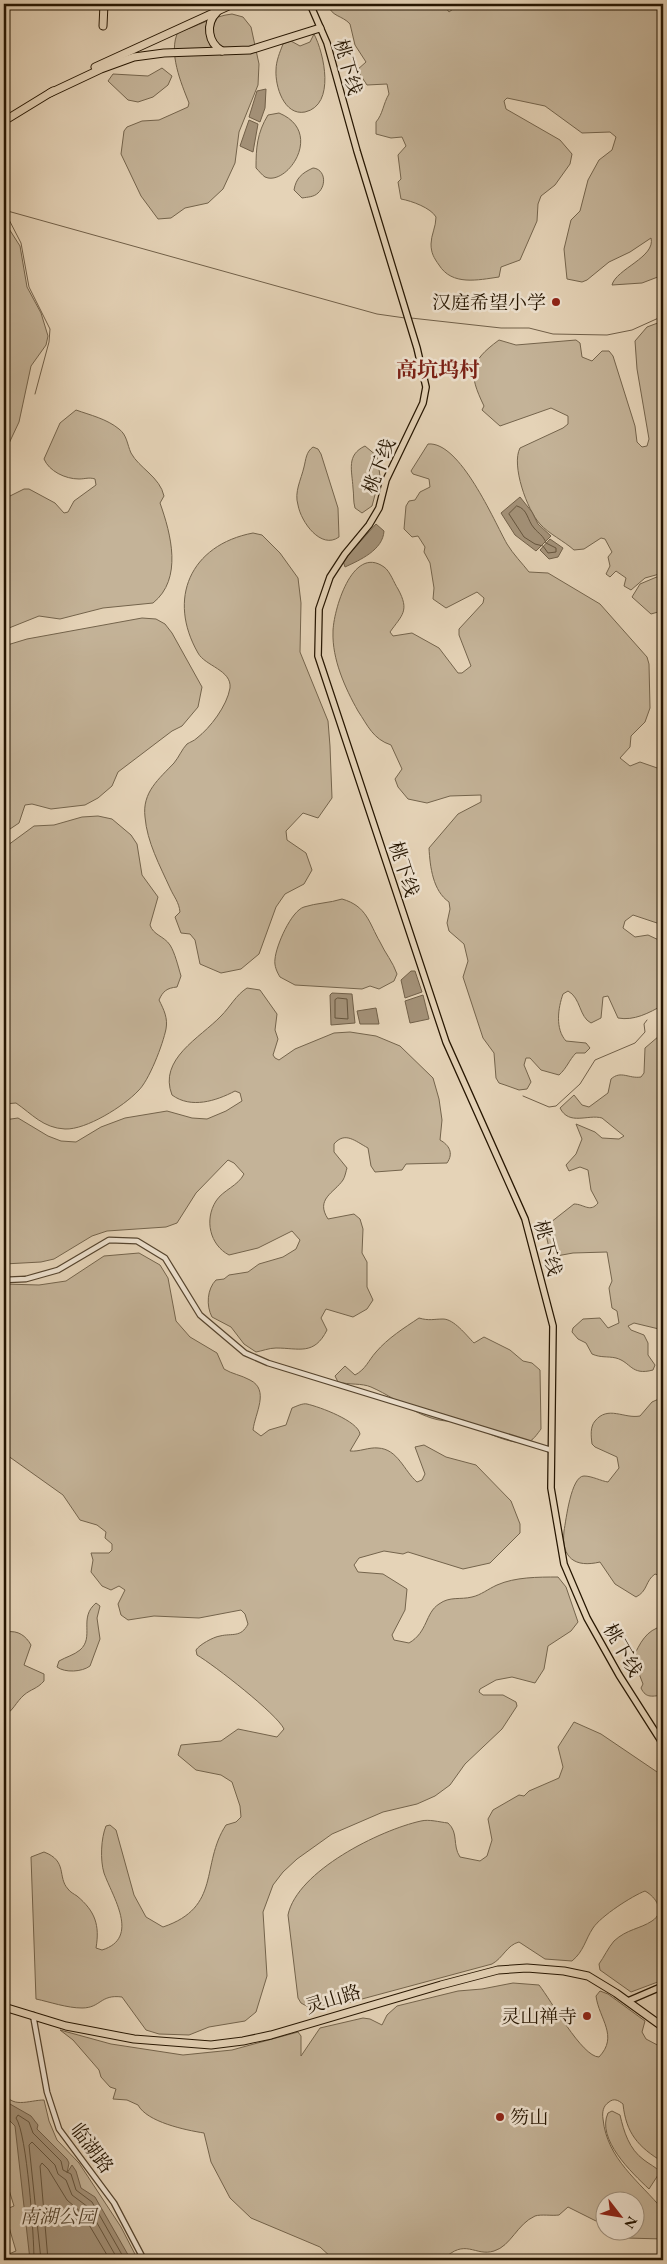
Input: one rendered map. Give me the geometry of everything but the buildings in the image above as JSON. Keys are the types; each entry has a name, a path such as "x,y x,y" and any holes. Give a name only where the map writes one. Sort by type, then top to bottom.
{"highway":[{"path":"103,26 104,4"},
{"path":"4,121 123,53 233,4"},
{"path":"219,10 212,17 209,26 212,42 223,52"},
{"path":"50,93 101,69 134,57 164,53 250,50 320,28"},
{"name":"灵山路","path":"4,2007 112,2036 210,2045 243,2042 271,2035 498,1970 527,1968 564,1971 588,1976 628,2001 663,2027"}],"main road":[{"name":"桃下线","path":"310,4 327,43 357,151 408,316 426,387 423,403 386,480 376,513 344,554 330,577 319,609 318,656 446,1042 525,1219 553,1326 551,1450 554,1517 564,1564 587,1618 619,1675 663,1744"},
{"path":"628,2001 663,1986"}],"street":[{"path":"4,1280 26,1279 58,1270 109,1240 137,1241 165,1258 200,1315 245,1353 268,1363 551,1450"},
{"name":"临湖路","path":"33,2015 48,2092 59,2129 114,2203 144,2260"}],"green space":[{"path":"328,4 443,4 449,12 453,9 453,4 663,4 663,275 642,283 612,285 620,274 648,251 651,245 651,238 630,252 609,262 587,280 582,282 567,279 564,249 571,220 580,211 588,180 599,160 612,150 616,137 610,132 582,133 545,106 507,98 504,101 506,109 560,140 572,154 570,164 555,185 541,196 538,204 537,221 520,260 501,267 499,277 466,280 458,279 444,272 433,255 432,250 431,241 436,217 426,208 401,199 398,182 401,179 398,155 406,146 402,137 391,138 376,134 376,122 389,94 387,84 367,85 357,70 366,62 355,45 350,24 334,14"},
{"path":"232,14 243,17 251,27 259,64 258,85 239,132 235,163 223,189 208,203 185,208 171,218 158,219 141,196 121,154 124,131 127,127 142,121 159,120 188,107 189,103 179,77 175,58 175,40 178,32 218,17"},
{"path":"314,34 324,65 324,89 321,100 315,107 305,112 298,112 286,105 279,91 276,77 278,57 283,44 291,41 300,46 310,42"},
{"path":"162,68 172,76 168,85 153,97 138,102 128,100 108,81 113,74 148,76"},
{"path":"279,113 293,122 299,132 301,144 298,156 283,174 274,178 265,177 256,168 258,141 261,128 268,115"},
{"path":"313,168 322,174 323,186 321,190 311,197 302,198 294,190 296,182 300,176"},
{"path":"4,221 20,246 27,287 41,313 48,336 46,345 31,366 19,422 4,454"},
{"path":"663,321 663,573 645,578 631,590 624,586 626,578 616,571 610,577 606,574 610,566 608,557 612,552 605,539 601,538 584,549 574,550 540,524 530,509 522,487 518,465 520,448 563,428 568,424 568,416 551,408 500,426 482,410 484,406 475,385 474,369 482,355 499,340 516,345 576,340 580,343 582,357 592,361 602,351 609,351 613,356 635,426 637,442 642,447 647,446 649,439 637,369 635,341 647,327"},
{"path":"76,410 104,420 122,431 131,453 162,489 164,496 160,503 168,528 172,556 168,582 162,593 153,603 103,608 60,619 39,616 4,630 4,502 8,497 24,489 29,489 55,503 64,513 68,512 74,501 96,485 95,479 74,479 63,476 54,471 44,459 60,423"},
{"path":"428,444 440,446 464,468 485,501 507,544 529,572 548,573 600,604 647,657 649,664 650,708 645,722 631,736 630,747 620,758 630,766 640,762 663,770 663,925 633,915 625,921 623,928 635,937 648,935 663,942 663,1005 636,1017 624,1019 618,1018 608,996 603,997 601,1018 591,1023 584,1016 572,994 568,991 563,994 558,1018 560,1031 566,1041 586,1043 590,1048 585,1053 576,1053 559,1075 541,1070 530,1058 526,1058 524,1065 531,1082 527,1089 519,1090 499,1083 496,1078 494,1053 483,1038 463,977 468,961 464,944 449,931 447,923 450,909 449,902 439,892 433,878 430,863 429,848 458,814 481,802 481,795 450,796 427,803 408,799 398,787 395,779 402,769 391,745 375,736 348,693 337,663 333,642 336,610 346,583 354,572 363,565 373,562 388,571 404,603 401,617 390,632 393,636 412,633 439,648 458,673 462,673 471,666 459,635 459,629 483,603 484,598 477,592 446,608 433,599 434,588 430,563 424,552 425,547 418,536 412,537 404,529 406,506 409,501 415,500 420,492 430,487 429,479 413,474 411,471"},
{"path":"365,446 377,456 380,476 372,506 362,513 354,505 351,469 355,454"},
{"path":"313,447 318,449 321,454 338,508 339,537 332,540 325,540 313,532 303,519 297,500 297,491 307,456"},
{"path":"253,533 262,535 280,553 298,578 301,603 300,652 328,721 332,798 318,818 303,813 286,831 287,840 306,853 312,870 304,884 285,894 276,907 259,954 241,969 221,973 200,964 195,940 190,934 181,933 175,917 180,912 179,905 151,845 146,826 145,808 149,793 157,781 174,763 187,744 202,734 212,723 222,709 230,688 227,677 223,672 206,661 198,653 189,633 185,613 185,594 190,577 200,562 213,549 231,539"},
{"path":"663,576 663,604 658,612 651,614 632,597 640,584"},
{"path":"142,618 156,619 165,624 172,633 202,687 198,707 182,726 172,731 118,772 112,786 98,798 85,805 51,809 32,804 25,805 19,823 4,833 4,646 27,639"},
{"path":"98,816 112,819 131,835 137,844 142,875 158,897 150,925 151,928 170,945 181,976 177,987 166,990 159,1000 166,1018 166,1029 155,1062 142,1086 132,1097 104,1116 83,1126 65,1129 44,1123 16,1103 4,1104 4,848 34,826 54,825 82,817"},
{"path":"342,899 357,906 366,916 397,974 394,981 379,989 370,986 362,989 295,985 280,977 275,964 276,953 281,938 294,915 304,907"},
{"path":"247,988 260,990 277,1014 275,1030 278,1039 273,1055 279,1060 295,1049 334,1033 350,1032 376,1036 400,1046 433,1078 442,1120 440,1140 446,1144 450,1153 447,1163 406,1164 402,1170 375,1172 371,1166 368,1148 350,1138 342,1138 334,1144 334,1152 347,1168 343,1180 325,1201 325,1212 328,1219 354,1214 360,1219 363,1229 362,1253 367,1262 367,1287 373,1300 367,1309 353,1317 326,1309 321,1318 327,1330 317,1344 311,1347 305,1349 273,1348 256,1352 244,1344 231,1327 212,1317 208,1298 216,1280 224,1279 229,1275 248,1272 259,1264 283,1257 296,1249 300,1240 292,1231 258,1248 229,1255 222,1251 213,1239 211,1231 210,1216 212,1208 219,1197 238,1182 244,1174 234,1163 228,1160 196,1193 177,1223 166,1227 107,1231 92,1236 54,1259 41,1262 4,1264 4,1120 18,1118 48,1136 61,1141 76,1142 101,1127 125,1118 167,1111 192,1118 207,1119 226,1111 242,1101 240,1093 235,1091 220,1098 204,1102 187,1102 172,1095 169,1082 171,1071 183,1050 221,1016"},
{"path":"659,1036 663,1037 663,1330 634,1323 628,1326 631,1330 644,1335 648,1343 648,1355 655,1365 653,1370 640,1371 616,1358 592,1354 586,1343 578,1339 572,1332 573,1328 583,1319 600,1318 608,1328 619,1323 617,1311 612,1308 609,1288 612,1281 607,1252 573,1253 551,1257 545,1230 546,1226 574,1204 590,1208 598,1203 591,1190 588,1170 580,1167 569,1171 566,1165 576,1154 582,1139 576,1124 595,1132 602,1138 619,1139 624,1136 602,1118 568,1117 560,1108 574,1095 582,1105 589,1107 608,1093 611,1079 615,1076 641,1077 644,1073 645,1048"},
{"path":"139,1253 160,1265 168,1278 176,1321 190,1337 217,1353 224,1369 247,1378 256,1384 259,1390 260,1402 253,1430 261,1436 269,1430 286,1425 292,1408 307,1404 338,1415 358,1429 360,1434 350,1451 375,1448 385,1449 396,1456 417,1482 422,1480 425,1474 415,1447 424,1445 446,1457 476,1465 511,1501 520,1524 520,1533 490,1563 463,1569 408,1552 403,1554 384,1551 359,1558 354,1565 358,1572 383,1574 407,1589 405,1610 392,1635 394,1640 409,1643 415,1639 420,1634 434,1608 443,1602 451,1599 472,1597 504,1582 527,1578 558,1577 566,1587 578,1622 571,1631 548,1646 544,1669 535,1683 512,1677 496,1680 480,1689 479,1692 483,1695 503,1695 516,1702 517,1706 502,1729 465,1764 450,1785 435,1796 417,1804 383,1812 332,1834 297,1859 283,1872 273,1885 263,1912 267,1976 256,2012 245,2021 209,2027 189,2035 159,2034 146,2030 122,1997 109,1997 93,2006 82,2008 36,1999 31,1857 44,1852 56,1860 61,1869 65,1884 92,1913 97,1932 96,1948 102,1950 114,1944 120,1936 122,1926 121,1916 103,1868 102,1843 106,1826 110,1825 116,1830 134,1895 146,1917 163,1927 182,1919 194,1908 202,1896 207,1884 218,1840 226,1825 236,1822 241,1817 240,1806 232,1782 221,1775 196,1770 178,1755 181,1745 221,1741 238,1729 277,1737 284,1729 258,1702 197,1655 196,1650 206,1641 224,1635 239,1633 245,1628 248,1624 245,1614 241,1610 199,1618 154,1616 128,1620 121,1615 118,1604 125,1590 119,1586 111,1590 102,1586 91,1572 93,1560 91,1553 109,1553 112,1550 112,1544 105,1538 106,1532 97,1525 80,1520 63,1495 4,1453 4,1284 39,1285 66,1281 104,1256"},
{"path":"419,1318 447,1320 460,1328 474,1343 484,1337 510,1350 523,1361 532,1363 540,1370 541,1429 533,1439 523,1442 506,1440 463,1420 438,1420 427,1416 367,1386 338,1382 335,1376 345,1366 355,1375 359,1373 386,1342"},
{"path":"663,1397 663,1577 655,1574 643,1592 636,1597 615,1584 600,1562 583,1563 572,1559 567,1554 565,1548 564,1531 572,1491 579,1478 587,1476 608,1482 619,1468 617,1457 592,1444 593,1423 600,1416 611,1413 640,1416 652,1402"},
{"path":"96,1603 100,1606 97,1618 100,1639 90,1666 83,1670 74,1671 60,1669 57,1667 59,1661 78,1652 84,1645 88,1615"},
{"path":"663,1626 663,1695 650,1696 645,1694 641,1688 643,1684 633,1658 641,1642 648,1634"},
{"path":"7,1632 18,1633 29,1642 31,1645 24,1665 44,1674 44,1681 24,1695 10,1712 4,1716 4,1639"},
{"path":"574,1722 601,1734 663,1776 663,1980 631,1992 600,1970 599,1964 614,1941 624,1934 647,1924 656,1917 659,1909 658,1905 653,1897 645,1891 617,1907 597,1923 572,1961 545,1959 519,1942 511,1946 492,1964 336,2006 312,2009 301,2003 298,1998 288,1915 295,1899 307,1883 323,1868 363,1843 384,1833 424,1820 448,1823 455,1835 456,1848 460,1857 480,1861 487,1856 492,1840 488,1819 493,1810 519,1795 524,1796 529,1791 559,1778 563,1767 558,1747"},
{"path":"513,1983 539,1985 567,2027 584,2048 592,2055 599,2057 605,2049 608,2035 596,1996 600,1991 608,1994 645,2021 642,2032 646,2039 663,2048 663,2162 640,2145 630,2131 623,2104 619,2101 613,2100 605,2105 603,2119 606,2133 617,2158 663,2210 663,2239 644,2238 644,2192 594,2192 594,2220 568,2207 559,2215 537,2215 523,2224 505,2245 494,2251 458,2250 443,2260 425,2260 417,2256 408,2260 332,2258 320,2247 251,2218 230,2198 211,2162 204,2133 158,2121 149,2116 138,2105 127,2100 113,2099 116,2089 110,2087 101,2077 99,2070 73,2040 60,2030 111,2044 183,2055 232,2050 298,2032 301,2036 301,2056 320,2028 363,2018 382,2025 387,2015 397,2006 458,1991"},
{"name":"南湖公园","path":"4,2090 7,2096 15,2102 44,2100 49,2121 57,2140 79,2163 121,2227 138,2260 4,2260 4,2256 16,2251 4,2210 14,2206 4,2174"},
{"path":"612,2111 620,2115 625,2134 634,2151 660,2172 649,2189 625,2165 611,2144 607,2134 606,2123 608,2113"}],"water":[{"path":"266,89 265,108 260,122 249,117 257,91"},
{"path":"249,120 258,124 253,152 240,146"},
{"path":"520,497 532,512 538,524 551,536 536,551 515,535 501,513"},
{"path":"376,524 384,531 380,544 370,554 345,567 343,561"},
{"path":"550,539 563,548 558,557 549,559 540,550"},
{"path":"411,971 415,971 422,992 405,998 401,980"},
{"path":"332,993 352,994 355,1023 331,1025 330,995"},
{"path":"423,995 429,1019 410,1023 405,1001"},
{"path":"376,1008 379,1024 360,1024 357,1011"},
{"name":"南湖公园","path":"10,2104 31,2116 38,2125 37,2129 67,2159 69,2163 67,2173 72,2165 76,2171 81,2188 95,2197 131,2260 30,2260 15,2126 4,2115"}],"waterway":[{"path":"4,210 377,314 405,318"},
{"path":"4,210 21,243 29,287 50,329 49,342 35,394"},
{"path":"411,318 501,328 529,328 553,334 607,335 632,330 663,316"},
{"path":"523,1096 549,1107 556,1106 580,1084 595,1060 635,1043 645,1032 644,1024 647,1020"}],"place":[{"name":"汉庭希望小学","path":"556,302"},
{"name":"灵山禅寺","path":"587,2016"},
{"name":"笏山","path":"500,2117"}],"district":[{"name":"高坑坞村","path":"438,369"}]}
